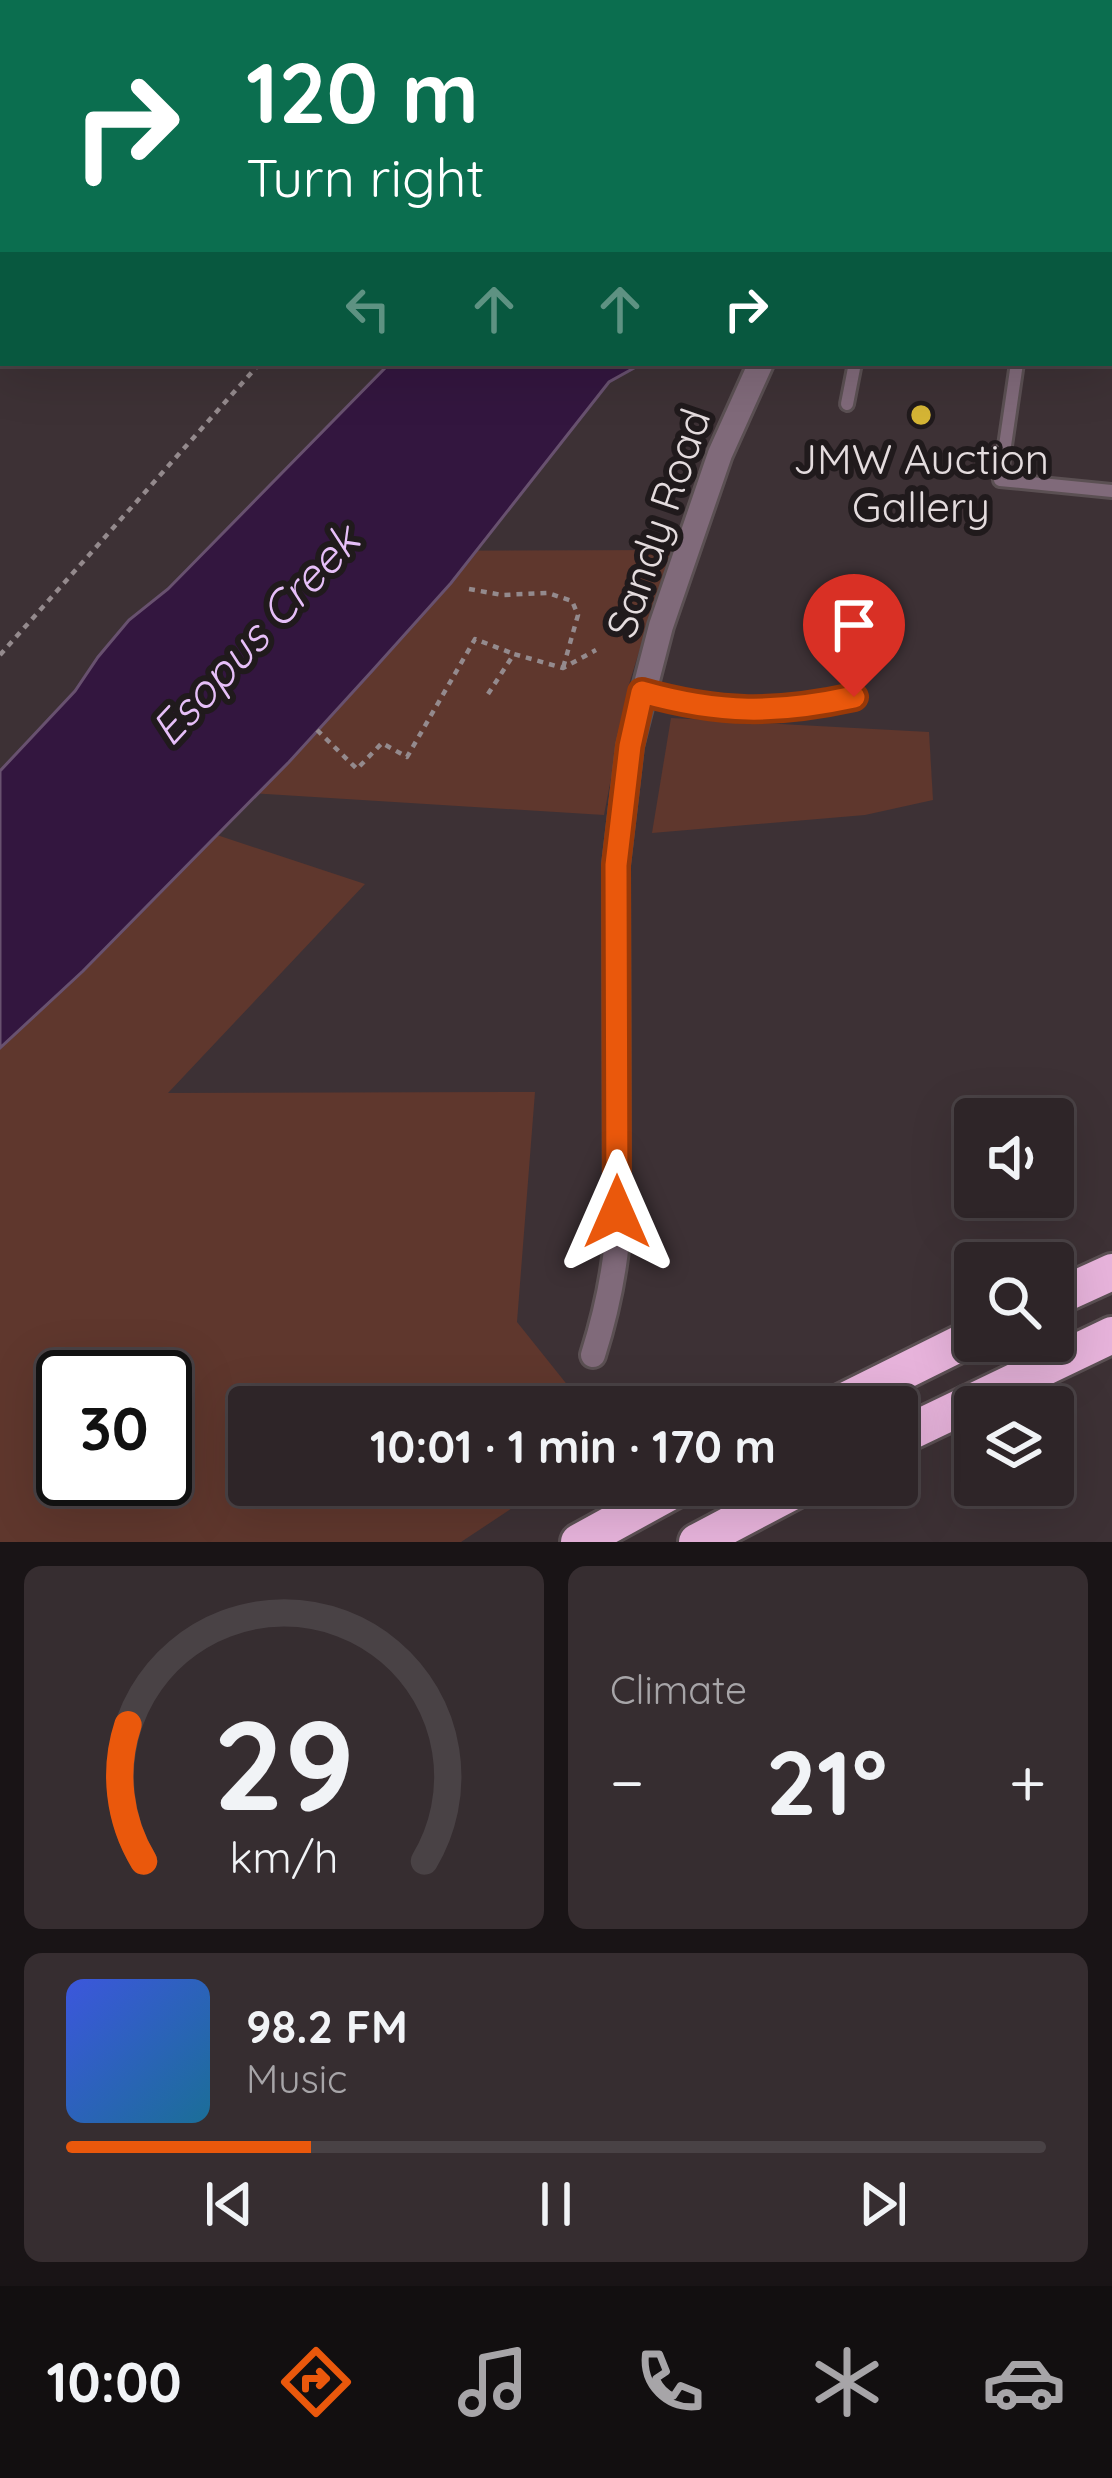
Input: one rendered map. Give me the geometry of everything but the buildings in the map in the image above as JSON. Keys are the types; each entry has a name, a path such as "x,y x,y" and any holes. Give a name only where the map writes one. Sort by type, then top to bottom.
{"highway":[{"path":"1074,1289 1112,1272"},
{"path":"918,1428 1112,1335"},
{"path":"874,1386 954,1346"},
{"path":"579,1542 645,1506"},
{"path":"697,1542 765,1506"}],"street":[{"name":"Sandy Road","path":"592,1354 614,1278 617,1241 616,865 630,746 661,626 720,454 760,366"}],"lane":[{"path":"847,404 854,366"},
{"path":"1017,366 1000,479 1112,491"},
{"path":"642,692 676,702 772,711 854,697"}],"path":[{"path":"0,656 257,366"},
{"path":"469,589 502,595 548,593 572,601 578,615 563,668"},
{"path":"317,730 357,770 382,743 407,757 475,639 563,668 596,650"},
{"path":"488,694 514,654"}],"shaded area":[{"path":"671,550 629,684 604,815 155,787 360,551"},
{"path":"671,718 929,732 933,800 865,815 652,833"},
{"path":"217,835 365,884 168,1093 535,1092 517,1322 568,1386 228,1386 228,1506 515,1506 461,1542 0,1542 0,1048"}],"water":[{"name":"Esopus Creek","path":"387,366 638,366 609,382 451,583 289,762 83,971 0,1048 0,771 75,691 129,620 168,589"}],"place":[{"name":"JMW Auction Gallery","path":"921,415"}],"route":[{"path":"617,1212 616,865 630,746 642,692 676,702 772,711 854,697"}]}
